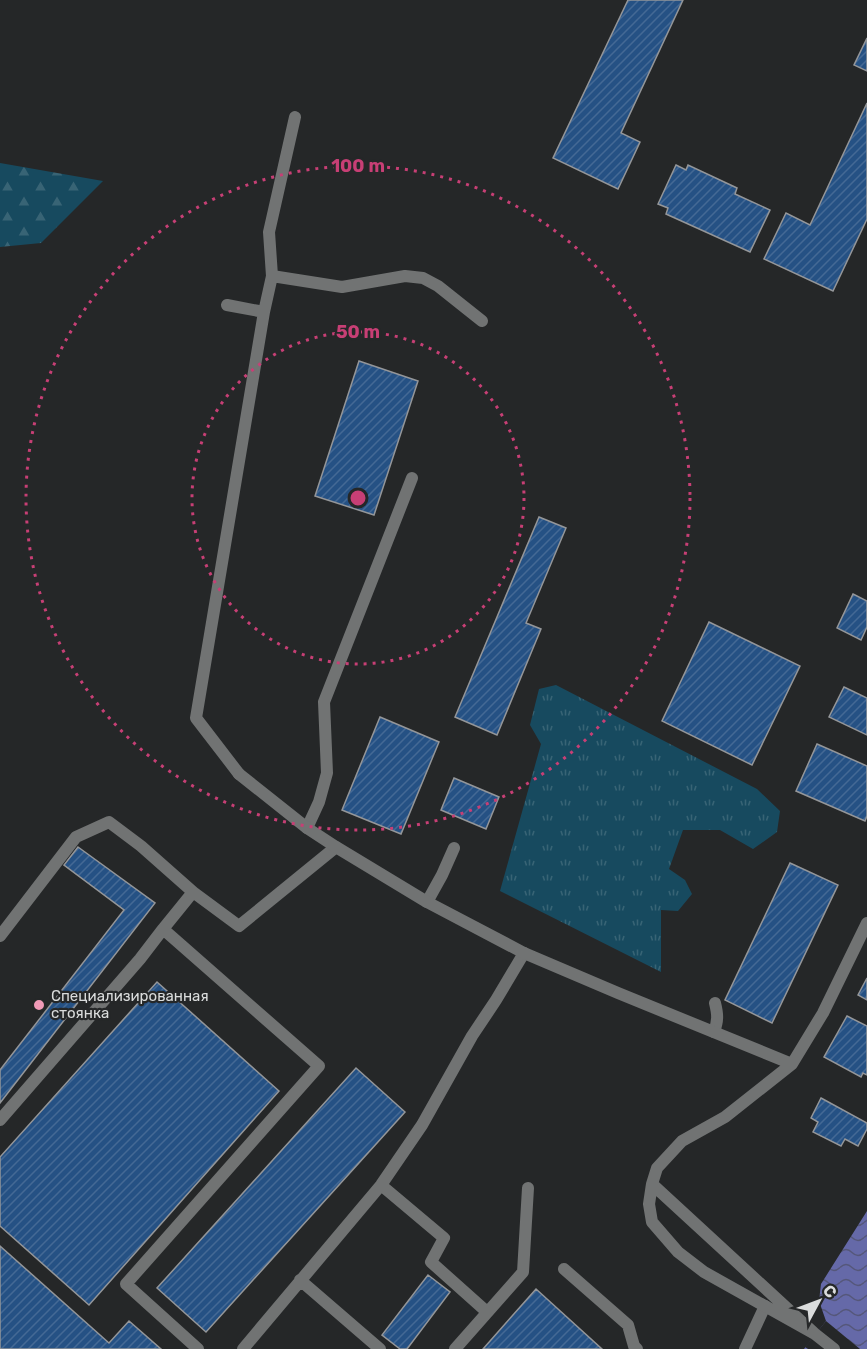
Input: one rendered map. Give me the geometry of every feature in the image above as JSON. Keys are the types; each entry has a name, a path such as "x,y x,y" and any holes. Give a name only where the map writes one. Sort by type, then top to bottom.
{"street":[{"path":"295,117 269,232 272,276 196,718 239,774 307,828 336,848 428,902 524,953 792,1064"},
{"path":"272,276 342,287 405,276 423,278 438,286 482,321"},
{"path":"227,305 264,312"},
{"path":"307,828 320,802 327,773 324,702 412,478"},
{"path":"0,936 76,837 109,822 238,926 336,848"},
{"path":"428,902 454,848"},
{"path":"0,1120 140,959 193,892"},
{"path":"815,1334 704,1272 678,1252 652,1222 649,1204 651,1184 657,1168 682,1141 724,1117 792,1064 823,1013 867,923"},
{"path":"163,929 319,1066 126,1284 198,1349"},
{"path":"243,1349 381,1185 422,1125 472,1036 524,953"},
{"path":"714,1032 718,1022 715,1003"},
{"path":"651,1184 834,1349"},
{"path":"381,1185 444,1238 431,1262 488,1312"},
{"path":"455,1349 523,1272 528,1188"},
{"path":"564,1269 628,1325 637,1349"},
{"path":"300,1280 380,1349"},
{"path":"744,1349 765,1306"}],"green space":[{"path":"0,163 103,181 41,243 0,247"},
{"path":"556,685 757,789 780,811 777,832 753,849 720,830 683,830 669,869 685,880 692,894 678,911 661,910 661,972 500,891 541,744 530,725 539,689"}],"water":[{"path":"867,1211 867,1349 804,1349 826,1321 819,1301 821,1284"}],"pier":[{"path":"826,1321 860,1349 808,1349 805,1347"}],"building":[{"path":"628,0 683,0 621,133 640,142 618,189 553,158"},
{"path":"867,38 867,71 854,65"},
{"path":"867,103 867,219 833,291 764,259 786,213 810,225"},
{"path":"676,165 686,170 688,165 737,188 735,194 770,210 750,252 666,214 668,208 658,204"},
{"path":"359,361 418,381 374,515 315,496"},
{"path":"539,517 566,528 526,623 541,629 497,735 455,717"},
{"path":"853,594 867,601 867,627 861,640 837,628"},
{"path":"709,622 800,666 752,765 662,721"},
{"path":"844,687 867,698 867,735 829,717"},
{"path":"380,717 439,742 401,834 342,810"},
{"path":"817,744 867,766 867,816 865,821 796,791"},
{"path":"454,778 499,797 486,829 441,810"},
{"path":"78,847 155,903 0,1103 0,1070 124,910 64,865"},
{"path":"790,863 838,885 772,1023 725,1000"},
{"path":"867,978 867,1000 858,995"},
{"path":"157,982 279,1091 89,1305 0,1226 0,1157"},
{"path":"847,1016 867,1026 867,1075 863,1073 861,1077 824,1057"},
{"path":"356,1068 405,1112 206,1332 157,1288"},
{"path":"821,1098 867,1123 867,1129 858,1146 845,1139 841,1146 813,1132 818,1122 811,1118"},
{"path":"0,1246 109,1343 129,1321 161,1349 0,1349"},
{"path":"428,1275 450,1292 407,1349 400,1349 382,1335"},
{"path":"536,1289 602,1349 483,1349"}],"place":[{"name":"Специализированная стоянка","path":"39,1005"}]}
